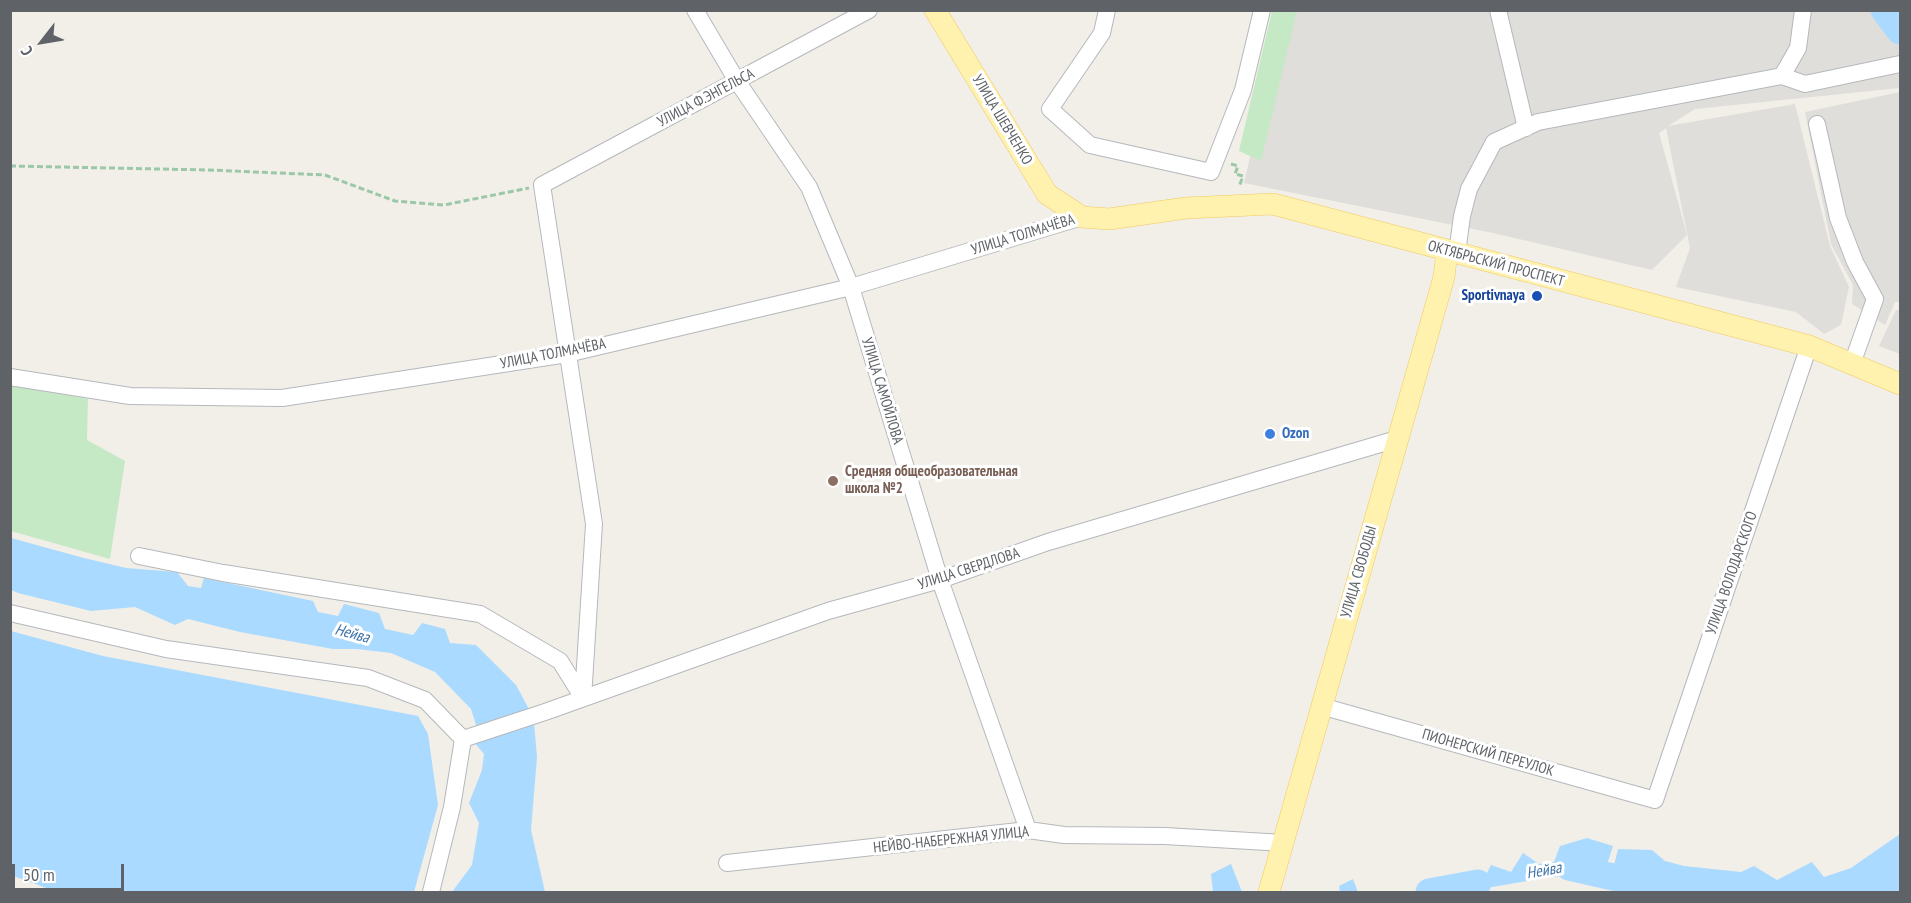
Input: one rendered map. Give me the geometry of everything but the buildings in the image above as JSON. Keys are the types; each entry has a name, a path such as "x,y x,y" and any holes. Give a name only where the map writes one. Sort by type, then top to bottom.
{"main road":[{"name":"УЛИЦА ШЕВЧЕНКО","path":"935,10 1047,194 1082,217"},
{"name":"ОКТЯБРЬСКИЙ ПРОСПЕКТ","path":"1082,217 1109,219 1186,208 1274,204 1809,346 1900,384"},
{"name":"УЛИЦА СВОБОДЫ","path":"1270,886 1452,252"}],"street":[{"name":"УЛИЦА САМОЙЛОВА","path":"695,10 738,81 809,187 850,287 939,580 1028,830"},
{"name":"УЛИЦА Ф.ЭНГЕЛЬСА","path":"542,185 869,10"},
{"path":"1107,10 1102,33 1050,109 1090,145 1211,172 1243,90 1262,10"},
{"path":"1498,10 1526,128"},
{"path":"1782,76 1798,48 1803,10"},
{"path":"1452,252 1469,189 1494,142 1526,128 1549,120 1782,76 1805,84 1900,64"},
{"path":"1817,124 1838,218 1855,262 1875,299 1852,364"},
{"path":"542,185 594,524 584,698"},
{"name":"УЛИЦА ТОЛМАЧЁВА","path":"10,377 130,396 282,398 567,354 850,287 1082,217"},
{"name":"УЛИЦА ВОЛОДАРСКОГО","path":"1656,800 1809,346"},
{"name":"УЛИЦА СВЕРДЛОВА","path":"463,739 828,611 939,580 1048,543 1397,439"},
{"path":"139,556 223,573 480,614 560,661 584,698"},
{"path":"10,613 166,649 368,678 425,700 463,739 452,807 430,892"},
{"name":"ПИОНЕРСКИЙ ПЕРЕУЛОК","path":"1321,706 1656,800"},
{"name":"НЕЙВО-НАБЕРЕЖНАЯ УЛИЦА","path":"727,863 1028,830 1064,835 1165,836 1284,843"}],"path":[{"path":"1220,147 1231,151 1227,162 1238,166 1235,174 1242,176 1239,187"},
{"path":"10,166 325,175 394,201 444,205 542,185"}],"shaded area":[{"path":"1284,11 1900,11 1900,88 1695,109 1668,126 1795,104 1830,246 1849,287 1841,325 1824,334 1796,312 1676,287 1690,248 1666,128 1659,133 1687,235 1652,270 1493,233 1244,183"},
{"path":"1900,92 1900,302 1895,302 1885,325 1852,304 1853,285 1831,244 1805,112"},
{"path":"1896,310 1900,310 1900,354 1879,346"}],"green space":[{"path":"1272,11 1297,11 1261,161 1239,151"},
{"path":"10,384 88,399 87,440 125,461 110,559 11,531"}],"water":[{"path":"11,538 126,568 177,572 188,586 201,588 204,578 313,601 318,612 338,616 344,604 379,613 385,629 413,635 422,623 445,629 450,643 476,645 516,685 530,711 477,728 471,709 435,672 391,653 333,649 240,632 188,619 175,625 135,607 91,611 18,593 11,590"},
{"path":"11,631 103,656 418,716 428,734 438,805 414,892 57,892 11,875"},
{"path":"534,723 537,757 531,830 545,892 452,892 472,865 479,823 469,803 482,770 484,754 474,742"},
{"path":"1900,834 1900,892 1620,892 1609,886 1618,849 1652,850 1665,861 1684,866 1741,872 1754,866 1777,880 1812,862 1824,877 1851,868"},
{"path":"1587,838 1613,846 1604,874 1551,877 1474,890 1442,892 1446,878 1465,873 1475,881 1486,875 1491,865 1511,872 1523,853 1539,864 1554,862 1560,846"},
{"path":"1231,864 1242,892 1213,892 1211,874"},
{"path":"1353,879 1358,892 1340,892 1339,886"}],"waterway":[{"name":"Нейва","path":"1884,10 1900,31"},
{"name":"Нейва","path":"1569,867 1648,885"},
{"name":"Нейва","path":"1429,892 1478,883"}],"place":[{"name":"Sportivnaya","path":"1537,296"},
{"name":"Ozon","path":"1270,434"},
{"name":"Средняя общеобразовательная школа №2","path":"833,481"}]}
